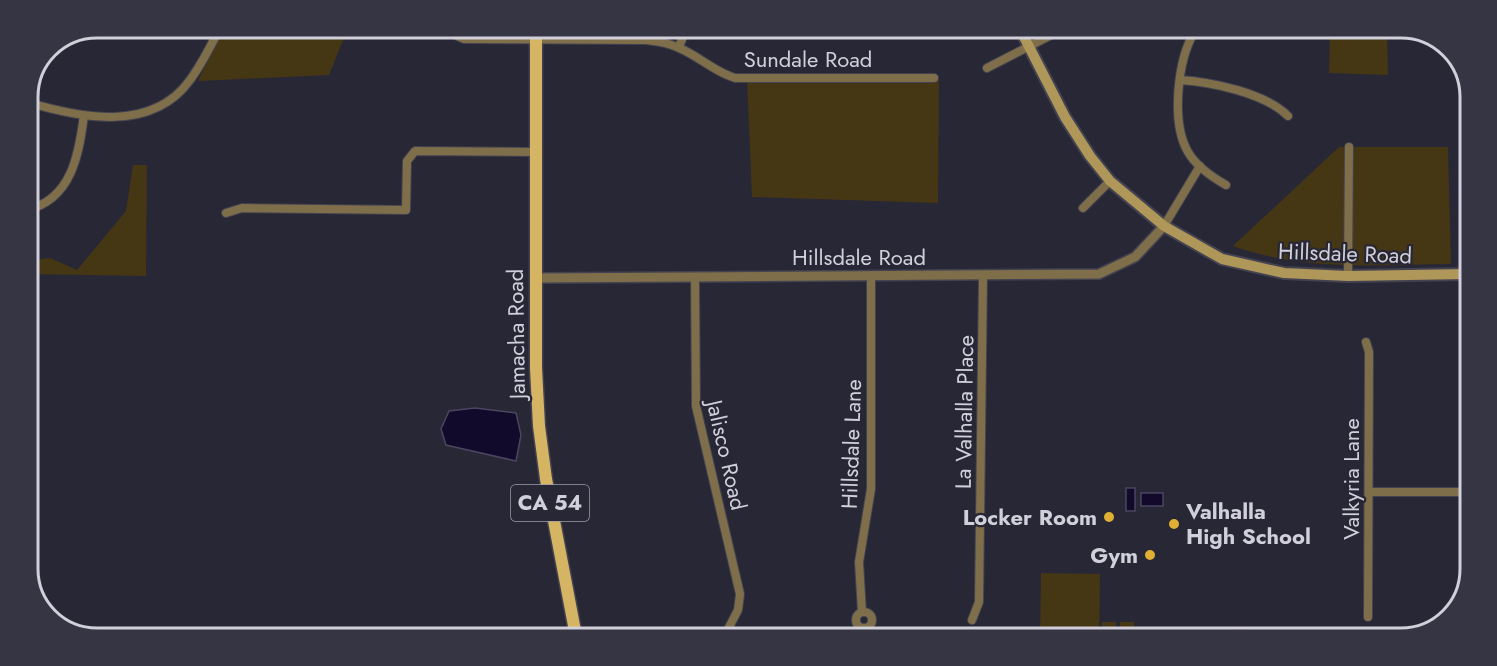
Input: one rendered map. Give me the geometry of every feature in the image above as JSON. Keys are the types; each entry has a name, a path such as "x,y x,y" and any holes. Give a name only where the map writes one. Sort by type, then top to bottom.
{"main road":[{"name":"Jamacha Road","path":"536,38 539,426 546,479 574,628"},
{"name":"Hillsdale Road","path":"1024,38 1065,117 1090,156 1110,181 1164,226 1222,259 1284,273 1348,276 1459,274"}],"street":[{"path":"38,105 84,115 120,117 140,114 170,100 190,80 214,38"},
{"name":"Sundale Road","path":"462,38 478,38"},
{"name":"Sundale Road","path":"609,38 646,40 679,48 719,72 735,78 934,78"},
{"path":"679,48 683,38"},
{"path":"987,68 1047,38"},
{"path":"1192,38 1184,54 1180,80 1180,138 1189,155 1226,185"},
{"path":"1180,80 1222,85 1280,108 1288,116"},
{"path":"38,208 51,199 68,180 79,154 84,115"},
{"path":"1348,276 1349,147"},
{"path":"226,213 242,208 406,210 407,161 415,151 537,152"},
{"path":"1164,226 1200,166"},
{"path":"1083,208 1110,181"},
{"name":"Hillsdale Road","path":"537,278 1099,274 1135,257 1164,226"},
{"name":"Hillsdale Lane","path":"862,612 859,562 871,489 871,276"},
{"name":"La Valhalla Place","path":"972,620 979,602 984,276"},
{"name":"Jalisco Road","path":"695,277 696,406 740,594 738,610 729,628"},
{"name":"Valkyria Lane","path":"1366,342 1369,352 1368,617"},
{"path":"1369,492 1460,492"}],"shaded area":[{"path":"218,38 344,38 329,75 198,81"},
{"path":"1330,38 1387,38 1388,75 1329,73"},
{"path":"747,78 939,78 938,203 752,197"},
{"path":"1339,147 1448,147 1451,264 1340,265 1313,263 1286,260 1233,246"},
{"path":"133,165 147,165 146,276 38,274 38,260 50,258 77,270 126,211"},
{"path":"475,408 516,413 521,435 516,461 446,445 441,429 449,411"},
{"path":"1126,488 1135,488 1135,511 1126,511"},
{"path":"1141,493 1163,493 1163,506 1141,506"},
{"path":"1041,573 1100,574 1099,628 1040,628"},
{"path":"1102,622 1116,622 1116,628 1102,628"},
{"path":"1120,622 1134,622 1134,628 1120,628"}],"place":[{"name":"Locker Room","path":"1109,517"},
{"name":"Valhalla High School","path":"1174,524"},
{"name":"Gym","path":"1150,555"}]}
